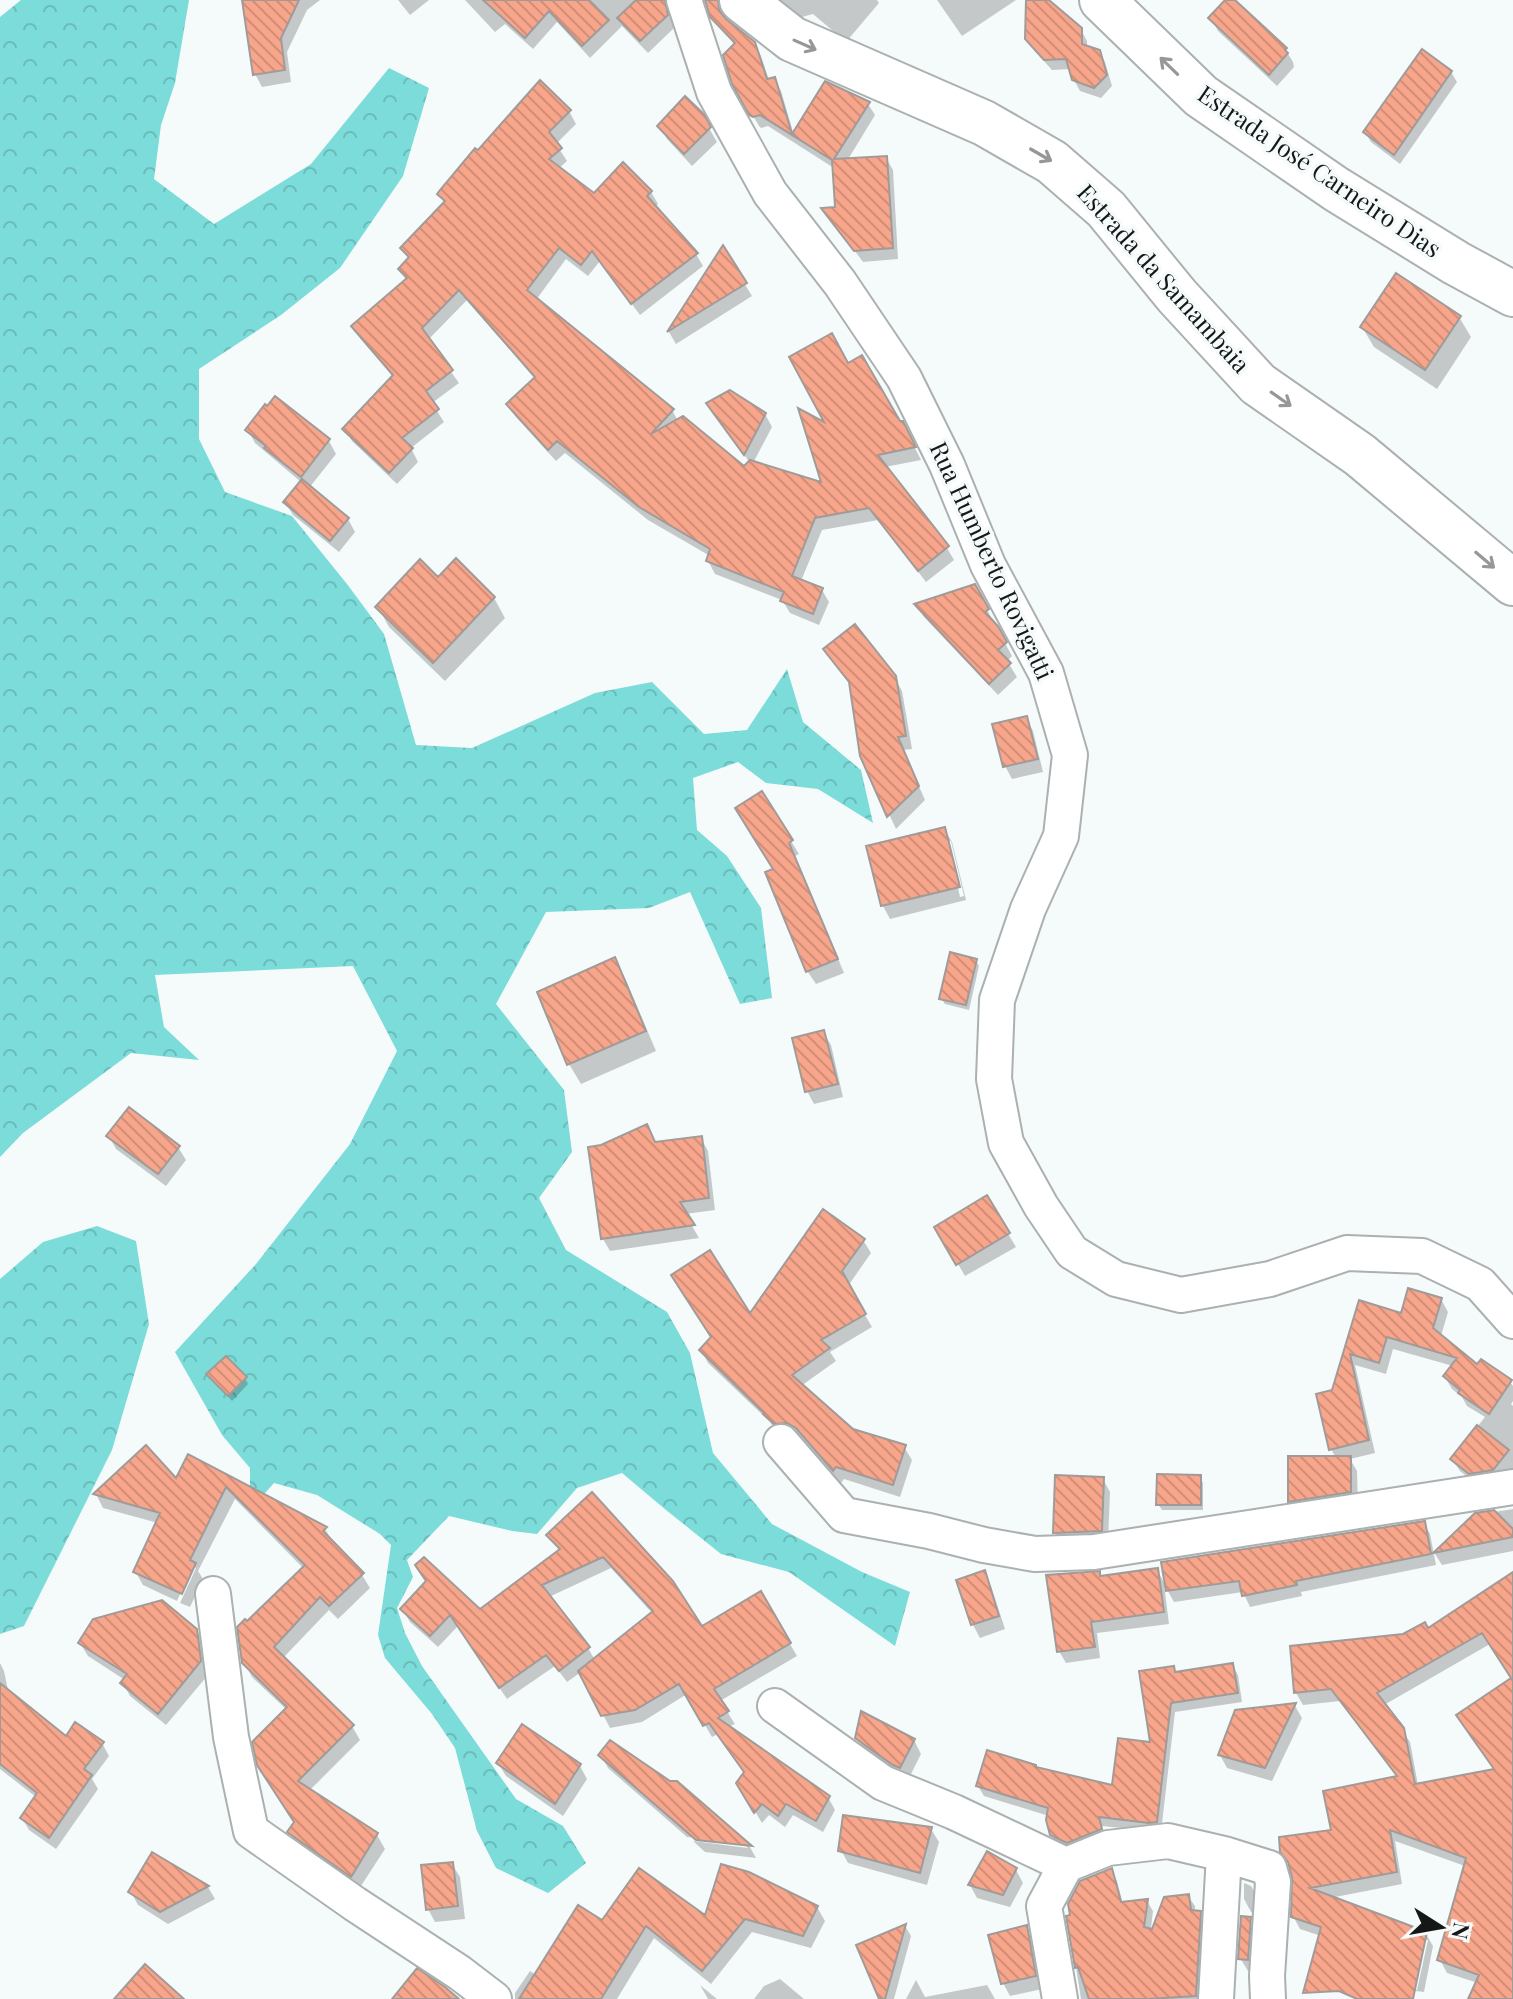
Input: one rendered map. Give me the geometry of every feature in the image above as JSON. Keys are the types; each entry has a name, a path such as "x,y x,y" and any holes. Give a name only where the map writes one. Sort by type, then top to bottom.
{"street":[{"name":"Rua Humberto Rovigatti","path":"684,0 714,92 770,193 840,283 904,378 947,465 988,565 1046,673 1070,755 1061,836 1028,909 997,1000 994,1079 1006,1143 1041,1206 1072,1252 1116,1279 1181,1295 1270,1279 1347,1253 1422,1256 1480,1284 1513,1321"},
{"name":"Estrada da Samambaia","path":"742,0 792,39 984,123 1052,162 1106,209 1177,296 1258,384 1360,455 1513,583"},
{"name":"Estrada José Carneiro Dias","path":"1102,0 1201,96 1336,189 1456,263 1513,294"},
{"path":"781,1442 844,1515 1035,1554 1094,1552 1513,1487"},
{"path":"213,1594 231,1737 251,1831 494,1999"},
{"path":"775,1706 883,1783 954,1812 1066,1865"},
{"path":"1060,1999 1044,1906 1066,1865 1108,1848 1168,1841 1269,1868 1273,1882 1268,1999"},
{"path":"1216,1999 1224,1854"}],"green space":[{"path":"21,0 189,0 175,83 161,125 154,179 214,224 311,164 389,68 429,88 403,176 340,268 281,315 199,369 199,439 225,492 292,516 347,584 384,634 416,745 472,748 595,693 652,682 704,734 747,730 787,669 803,722 861,770 873,823 818,789 766,783 738,762 693,778 697,830 727,856 761,908 772,998 740,1004 690,892 649,908 546,912 496,1004 564,1090 572,1152 539,1198 566,1250 667,1312 690,1353 713,1453 772,1524 862,1572 910,1592 895,1646 789,1572 721,1554 622,1473 577,1488 537,1534 449,1516 407,1560 413,1577 397,1608 405,1633 422,1666 516,1799 563,1826 586,1863 548,1893 496,1868 477,1831 455,1748 432,1714 385,1658 378,1635 391,1545 380,1534 317,1495 274,1483 250,1510 250,1468 222,1435 175,1352 256,1264 350,1144 397,1051 353,966 155,975 164,1027 199,1060 131,1053 23,1133 0,1157 0,17"},
{"path":"97,1226 136,1241 149,1324 112,1450 24,1626 0,1634 0,1279 43,1242"}],"building":[{"path":"242,0 299,0 281,38 285,70 253,75"},
{"path":"483,0 589,0 609,20 582,46 549,11 525,38"},
{"path":"636,0 665,0 668,15 640,41 617,18"},
{"path":"705,0 718,0 719,10 726,19 755,42 767,79 775,77 792,134 825,81 870,102 834,159 887,156 893,248 854,251 821,208 835,207 832,160 760,115 749,115 732,84 723,55 735,43 710,17"},
{"path":"1026,0 1049,0 1082,28 1082,44 1100,50 1107,75 1094,88 1072,80 1066,59 1044,60 1025,39"},
{"path":"1225,0 1235,0 1287,48 1288,53 1269,75 1208,18"},
{"path":"1422,49 1452,71 1394,155 1363,132"},
{"path":"540,80 571,110 549,132 562,148 549,159 594,193 623,162 652,191 647,196 698,253 631,304 592,251 581,265 559,248 527,290 674,409 651,434 683,416 744,466 750,460 821,482 798,408 824,422 789,357 832,333 848,363 862,355 900,421 903,421 916,447 878,455 949,546 918,571 869,508 815,518 792,576 823,588 813,614 780,601 784,592 706,561 710,549 639,507 557,441 548,450 506,404 535,377 459,290 422,328 453,370 426,391 439,409 402,438 413,448 389,473 342,429 393,375 351,326 407,278 398,269 409,257 400,248 445,201 437,194 475,148 478,150"},
{"path":"685,96 704,114 711,127 684,154 657,126"},
{"path":"723,245 747,283 667,332"},
{"path":"1396,273 1461,316 1425,370 1360,327"},
{"path":"730,390 766,413 744,455 706,403"},
{"path":"275,396 330,439 301,477 245,430"},
{"path":"302,479 349,518 330,541 283,502"},
{"path":"456,558 495,597 433,663 375,607 420,559 438,577"},
{"path":"975,584 989,609 985,612 1007,642 998,650 1011,663 989,684 914,604"},
{"path":"855,624 896,676 906,736 898,737 919,786 887,817 860,756 849,682 823,649"},
{"path":"1027,716 1038,759 1003,767 992,724"},
{"path":"762,791 793,840 789,843 838,959 806,972 765,872 773,869 735,808"},
{"path":"945,827 960,887 881,906 866,846"},
{"path":"950,952 977,959 966,1005 939,999"},
{"path":"615,957 646,1031 567,1065 537,992"},
{"path":"824,1030 838,1084 805,1092 792,1038"},
{"path":"129,1107 180,1146 158,1174 106,1136"},
{"path":"647,1124 655,1142 702,1136 709,1198 680,1202 695,1225 601,1239 588,1147 601,1145"},
{"path":"987,1195 1010,1233 956,1265 934,1227"},
{"path":"823,1209 865,1239 842,1271 866,1314 821,1340 830,1348 792,1375 853,1429 906,1445 893,1485 836,1467 833,1471 796,1428 787,1423 774,1424 763,1414 699,1350 711,1337 671,1275 710,1250 750,1313"},
{"path":"1408,1288 1442,1298 1433,1328 1477,1364 1481,1359 1512,1380 1489,1414 1458,1393 1460,1390 1443,1376 1457,1358 1387,1337 1379,1363 1350,1354 1369,1440 1329,1450 1316,1394 1332,1390 1359,1300 1401,1313"},
{"path":"226,1356 247,1377 228,1396 206,1374"},
{"path":"1477,1425 1509,1450 1493,1470 1469,1474 1450,1459"},
{"path":"146,1445 176,1478 188,1454 327,1527 323,1531 364,1573 329,1606 320,1597 274,1647 354,1725 298,1781 378,1833 351,1877 287,1832 294,1822 257,1765 252,1742 287,1707 242,1663 237,1627 305,1565 226,1487 190,1560 196,1563 182,1594 133,1572 160,1513 93,1494"},
{"path":"1288,1456 1351,1456 1351,1492 1288,1502"},
{"path":"1157,1474 1201,1475 1201,1505 1156,1505"},
{"path":"1055,1475 1104,1477 1102,1531 1053,1533"},
{"path":"592,1492 673,1581 702,1626 761,1591 791,1643 714,1689 729,1711 718,1718 830,1796 816,1821 786,1804 778,1816 762,1804 754,1813 736,1783 744,1772 709,1723 703,1726 679,1684 635,1710 601,1716 578,1671 653,1611 603,1557 542,1585 590,1647 559,1671 546,1655 499,1688 450,1615 430,1636 400,1609 426,1581 415,1565 424,1557 480,1609 560,1549 546,1535"},
{"path":"1494,1510 1513,1529 1513,1537 1433,1553 1475,1513"},
{"path":"1425,1521 1431,1554 1296,1581 1297,1585 1242,1596 1239,1581 1166,1591 1161,1562"},
{"path":"1158,1568 1164,1612 1091,1622 1095,1647 1057,1652 1046,1575 1100,1571 1100,1576"},
{"path":"985,1570 999,1616 971,1625 956,1580"},
{"path":"1513,1572 1513,1999 1468,1999 1479,1975 1437,1960 1466,1858 1390,1830 1397,1872 1310,1888 1427,1932 1413,1999 1357,1999 1339,1991 1303,1993 1321,1927 1291,1917 1292,1877 1288,1862 1280,1852 1279,1837 1331,1830 1323,1791 1397,1776 1331,1689 1294,1693 1290,1646 1403,1634 1425,1622 1428,1628","holes":["1482,1633 1511,1678 1456,1715 1494,1769 1415,1784 1404,1728 1377,1693"]},
{"path":"162,1600 197,1629 201,1661 158,1714 120,1683 127,1674 78,1643 93,1619"},
{"path":"1233,1663 1238,1693 1171,1703 1157,1822 1099,1817 1102,1829 1067,1843 1050,1835 1046,1820 1048,1808 976,1786 987,1750 1036,1767 1112,1785 1118,1738 1150,1742 1139,1671 1174,1666 1175,1672"},
{"path":"0,1683 66,1736 75,1722 104,1742 84,1769 92,1775 49,1838 20,1818 37,1793 0,1764"},
{"path":"1296,1703 1265,1768 1218,1755 1235,1710"},
{"path":"861,1711 915,1739 900,1768 855,1738"},
{"path":"522,1724 581,1764 555,1804 496,1763"},
{"path":"610,1740 670,1781 677,1781 752,1846 696,1840 598,1755"},
{"path":"843,1815 932,1827 920,1873 838,1851"},
{"path":"987,1851 1017,1868 1003,1895 968,1885"},
{"path":"152,1852 209,1886 160,1912 128,1892"},
{"path":"453,1862 458,1906 426,1910 421,1865"},
{"path":"721,1864 749,1872 818,1906 803,1936 745,1919 702,1971 646,1926 601,1999 519,1999 578,1905 602,1920 639,1868 705,1915"},
{"path":"1112,1868 1121,1902 1148,1899 1144,1927 1152,1929 1164,1897 1189,1894 1191,1910 1201,1911 1196,1996 1089,1999 1078,1967 1075,1968 1066,1916 1070,1915 1068,1904 1080,1881"},
{"path":"1241,1916 1251,1917 1248,1960 1238,1959"},
{"path":"906,1924 885,1999 879,1999 856,1945"},
{"path":"1027,1925 1036,1976 1001,1984 988,1935"},
{"path":"145,1964 184,1999 114,1999"},
{"path":"417,1968 445,1987 459,1999 392,1999"}]}
